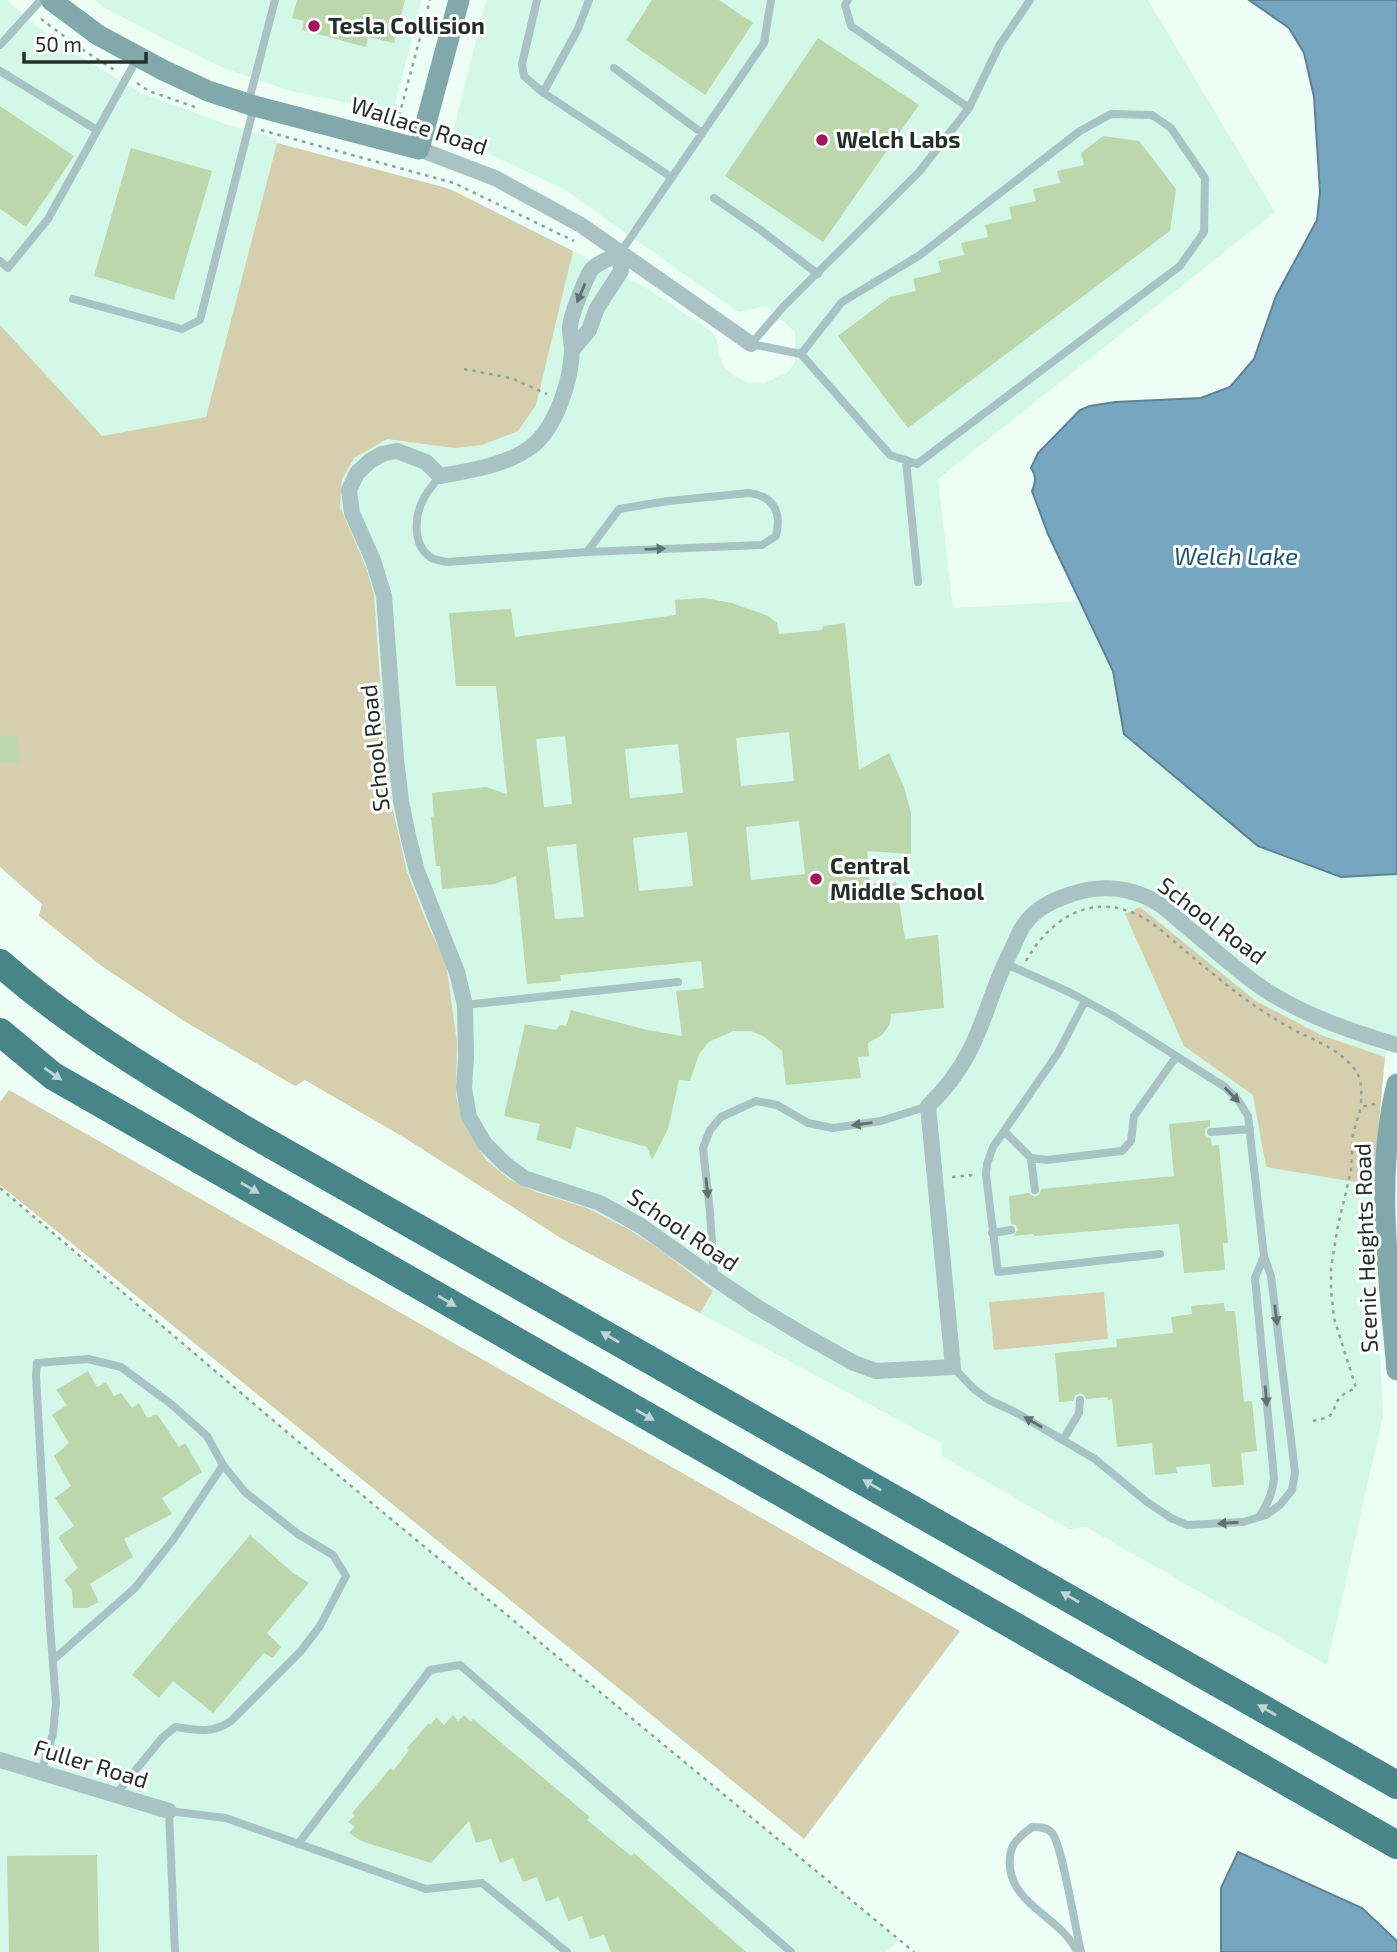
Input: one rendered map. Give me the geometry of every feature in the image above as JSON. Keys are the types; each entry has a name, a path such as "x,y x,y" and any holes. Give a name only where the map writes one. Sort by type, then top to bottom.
{"highway":[{"path":"0,963 112,1048 242,1128 1397,1785"},
{"path":"0,1032 53,1076 1397,1845"},
{"path":"1327,1744 1397,1775"}],"street":[{"path":"419,149 459,0"},
{"name":"Wallace Road","path":"51,1 98,34 138,57 208,91 251,105 419,149 506,184 580,225 751,344"},
{"path":"440,477 476,470 509,458 531,447 550,428 565,389 572,350 569,326 579,298 593,268 620,253 621,271 597,308 589,330 572,350"},
{"name":"School Road","path":"440,477 426,463 397,451 382,454 370,461 357,473 349,489 352,513 373,560 384,596 401,801 421,882 457,972 465,1005 464,1088 469,1117 485,1144 524,1178 600,1203 641,1226 714,1279 854,1363 876,1371 953,1367"},
{"name":"School Road","path":"928,1106 944,1091 970,1049 1004,963 1027,921 1056,899 1100,888 1125,890 1146,896 1271,993 1321,1019 1397,1045"},
{"name":"Scenic Heights Road","path":"1397,1084 1385,1152 1397,1370"},
{"path":"928,1106 953,1367"},
{"name":"Fuller Road","path":"0,1760 169,1811"}],"lane":[{"path":"73,299 182,329 200,320 275,0"},
{"path":"537,0 522,64 524,76 543,93 671,177"},
{"path":"543,93 578,29 589,0"},
{"path":"620,253 764,43 771,0"},
{"path":"849,0 845,5 851,26 969,108"},
{"path":"801,354 842,302 920,254 1080,131 1111,114 1152,115 1171,128 1205,178 1204,232 1180,266 917,464 890,455 801,354 751,344 784,306 919,172 969,108 999,46 1030,0"},
{"path":"0,45 51,1"},
{"path":"0,261 8,268 48,219 138,57"},
{"path":"614,68 702,133"},
{"path":"0,71 97,130"},
{"path":"714,198 818,274"},
{"path":"906,460 918,582"},
{"path":"440,477 424,497 416,529 422,547 431,559 447,562 587,552 762,545 776,536 779,522 770,500 760,494 631,507 619,509 587,552"},
{"path":"953,1367 989,1400 1015,1412 1095,1459 1147,1502 1187,1525 1244,1522 1266,1515 1280,1505 1292,1490 1295,1472 1271,1276 1264,1256 1248,1116 1238,1100 1224,1087 1113,1016 1004,963"},
{"path":"465,1005 678,982"},
{"path":"1084,1001 1058,1053 993,1147 987,1164 998,1272 1160,1254"},
{"path":"1005,1132 1031,1158 1047,1160 1122,1151 1131,1141 1135,1116 1176,1057"},
{"path":"714,1279 703,1148 710,1130 721,1117 756,1101 777,1105 808,1123 833,1128 881,1121 928,1106"},
{"path":"1211,1132 1250,1129"},
{"path":"1031,1158 1035,1190"},
{"path":"992,1233 1011,1230"},
{"path":"1259,1517 1273,1491 1274,1478 1255,1278 1264,1256"},
{"path":"41,1772 53,1734 56,1702 37,1363 88,1359 121,1367 171,1404 207,1436 223,1465 253,1499 298,1534 333,1555 346,1576 320,1626 301,1651 231,1721 220,1729 195,1730 175,1727 162,1738 116,1794"},
{"path":"1063,1440 1079,1413 1080,1400"},
{"path":"53,1660 135,1588 173,1540 223,1465"},
{"path":"298,1844 430,1670 460,1665 791,1952"},
{"path":"175,1952 169,1811 226,1818 426,1889 482,1883 567,1952"},
{"path":"1032,1827 1045,1828 1054,1834 1079,1952 1056,1924 1026,1900 1015,1886 1009,1852 1017,1838 1032,1827"}],"path":[{"path":"392,142 430,0"},
{"path":"464,369 511,378 547,394"},
{"path":"1021,971 1044,933 1060,920 1075,912 1116,908 1151,922 1216,977 1257,1007 1326,1046 1346,1059 1357,1072 1361,1107 1353,1134 1350,1171 1331,1268 1334,1318 1356,1388 1345,1393 1336,1402 1328,1417 1313,1421"},
{"path":"1361,1107 1381,1103 1392,1105"},
{"path":"935,1179 986,1174"},
{"path":"0,1188 321,1461 914,1952"}],"shaded area":[{"path":"0,0 7,0 35,25 143,94 277,139 276,147 277,143 450,189 648,289 711,331 717,340 718,352 724,366 734,376 749,383 764,383 788,372 795,362 795,332 766,306 738,312 562,188 452,137 486,0 1148,0 1275,212 938,479 953,608 1397,584 1397,1035 1385,1057 1373,1185 1383,1416 1327,1665 1086,1527 1069,1529 942,1456 941,1443 564,1240 405,1138 305,1080 295,1086 184,1021 103,967 39,916 42,904 0,867"},
{"path":"95,0 422,0 393,112 290,91 221,67 103,7"},
{"path":"277,143 450,189 573,251 536,405 518,431 482,445 454,448 387,439 354,458 342,479 340,507 366,567 374,595 392,806 407,872 446,963 457,1043 456,1095 464,1125 486,1160 509,1179 536,1192 587,1208 628,1229 661,1250 713,1291 700,1313 564,1240 405,1138 305,1080 295,1086 184,1021 103,967 39,916 42,904 0,867 0,325 102,436 206,417"},
{"path":"1140,907 1256,1001 1321,1035 1385,1057 1373,1185 1266,1167 1253,1095 1184,1046 1125,914"},
{"path":"9,1090 960,1631 804,1839 0,1185 0,1102"},
{"path":"0,1188 355,1489 899,1940 886,1952 0,1952"},
{"path":"1104,1292 1108,1339 994,1350 989,1302"}],"water":[{"name":"Welch Lake","path":"1249,0 1397,0 1397,874 1341,877 1258,846 1124,734 1113,671 1048,534 1032,491 1035,479 1031,468 1038,453 1080,410 1115,402 1201,398 1230,387 1254,359 1276,296 1317,220 1320,192 1314,97 1304,53 1289,28"},
{"path":"1238,1852 1362,1908 1397,1941 1397,1952 1221,1952 1221,1888"}],"building":[{"path":"297,0 405,0 394,43 368,37 366,47 302,30 304,21 292,18"},
{"path":"652,0 719,0 753,23 705,95 626,40"},
{"name":"Welch Labs","path":"818,38 919,105 823,242 725,176"},
{"path":"0,106 74,156 26,227 0,209"},
{"path":"1103,136 1139,141 1176,189 1170,231 908,428 838,336 890,297 916,291 913,279 941,272 938,261 964,255 961,243 988,237 985,225 1012,219 1009,207 1036,201 1033,189 1060,183 1057,171 1084,165 1081,153"},
{"path":"131,148 212,171 174,300 94,276"},
{"name":"Central Middle School","path":"704,598 732,603 768,616 777,623 779,634 822,630 823,626 845,623 859,770 889,753 904,787 911,813 911,854 867,851 870,884 896,882 905,939 938,935 944,1008 891,1014 890,1024 882,1035 868,1043 869,1056 858,1057 861,1078 786,1085 782,1051 763,1036 751,1031 733,1031 709,1042 699,1054 690,1081 679,1080 668,1129 652,1160 647,1147 576,1127 571,1149 536,1140 540,1124 504,1116 525,1024 556,1030 560,1025 566,1026 571,1010 647,1030 682,1036 676,991 704,988 701,961 560,975 561,981 527,984 516,876 495,884 442,889 440,866 436,866 431,817 434,816 432,793 486,787 507,794 496,686 456,686 449,613 511,609 515,637 676,615 675,600","holes":["789,732 794,781 741,786 736,738","565,736 572,804 544,807 536,739","678,744 683,793 630,798 625,749","799,821 805,874 751,880 746,827","687,832 693,886 639,891 633,838","576,844 584,917 555,919 547,847"]},
{"path":"17,735 19,762 0,763 0,737"},
{"path":"1210,1120 1205,1135 1211,1139 1212,1146 1219,1145 1228,1243 1223,1243 1225,1270 1184,1273 1179,1224 1013,1236 1018,1230 1016,1225 1011,1224 1009,1196 1029,1193 1035,1197 1041,1189 1174,1176 1169,1124"},
{"path":"1224,1303 1225,1311 1235,1311 1244,1402 1252,1401 1257,1451 1241,1453 1244,1485 1212,1487 1210,1464 1176,1467 1177,1473 1155,1475 1152,1443 1117,1447 1112,1399 1086,1399 1080,1393 1073,1401 1059,1402 1055,1353 1117,1347 1116,1339 1173,1333 1171,1317 1192,1314 1191,1306"},
{"path":"88,1371 97,1387 106,1382 114,1396 121,1393 132,1408 139,1403 147,1418 157,1414 179,1447 185,1443 202,1472 162,1498 172,1514 124,1539 133,1557 90,1584 99,1602 87,1608 73,1608 72,1590 64,1580 78,1568 58,1537 74,1526 55,1498 71,1486 54,1456 69,1443 52,1415 67,1405 56,1390"},
{"path":"250,1535 293,1573 309,1583 267,1633 281,1647 273,1658 264,1653 213,1713 173,1681 159,1698 132,1675"},
{"path":"453,1715 458,1721 464,1715 471,1722 473,1719 590,1817 587,1820 631,1856 634,1853 746,1952 611,1952 604,1935 590,1939 582,1916 568,1921 559,1897 546,1902 537,1877 523,1882 513,1858 500,1863 491,1839 476,1843 469,1821 431,1863 361,1841 349,1833 355,1827 348,1822 355,1816 352,1813 391,1768 393,1771 409,1750 407,1748 429,1723 431,1725 436,1717 444,1725"},
{"path":"97,1855 99,1952 9,1952 7,1856"}],"place":[{"name":"Tesla Collision","path":"314,26"},
{"name":"Welch Labs","path":"822,140"},
{"name":"Central Middle School","path":"816,879"}]}
